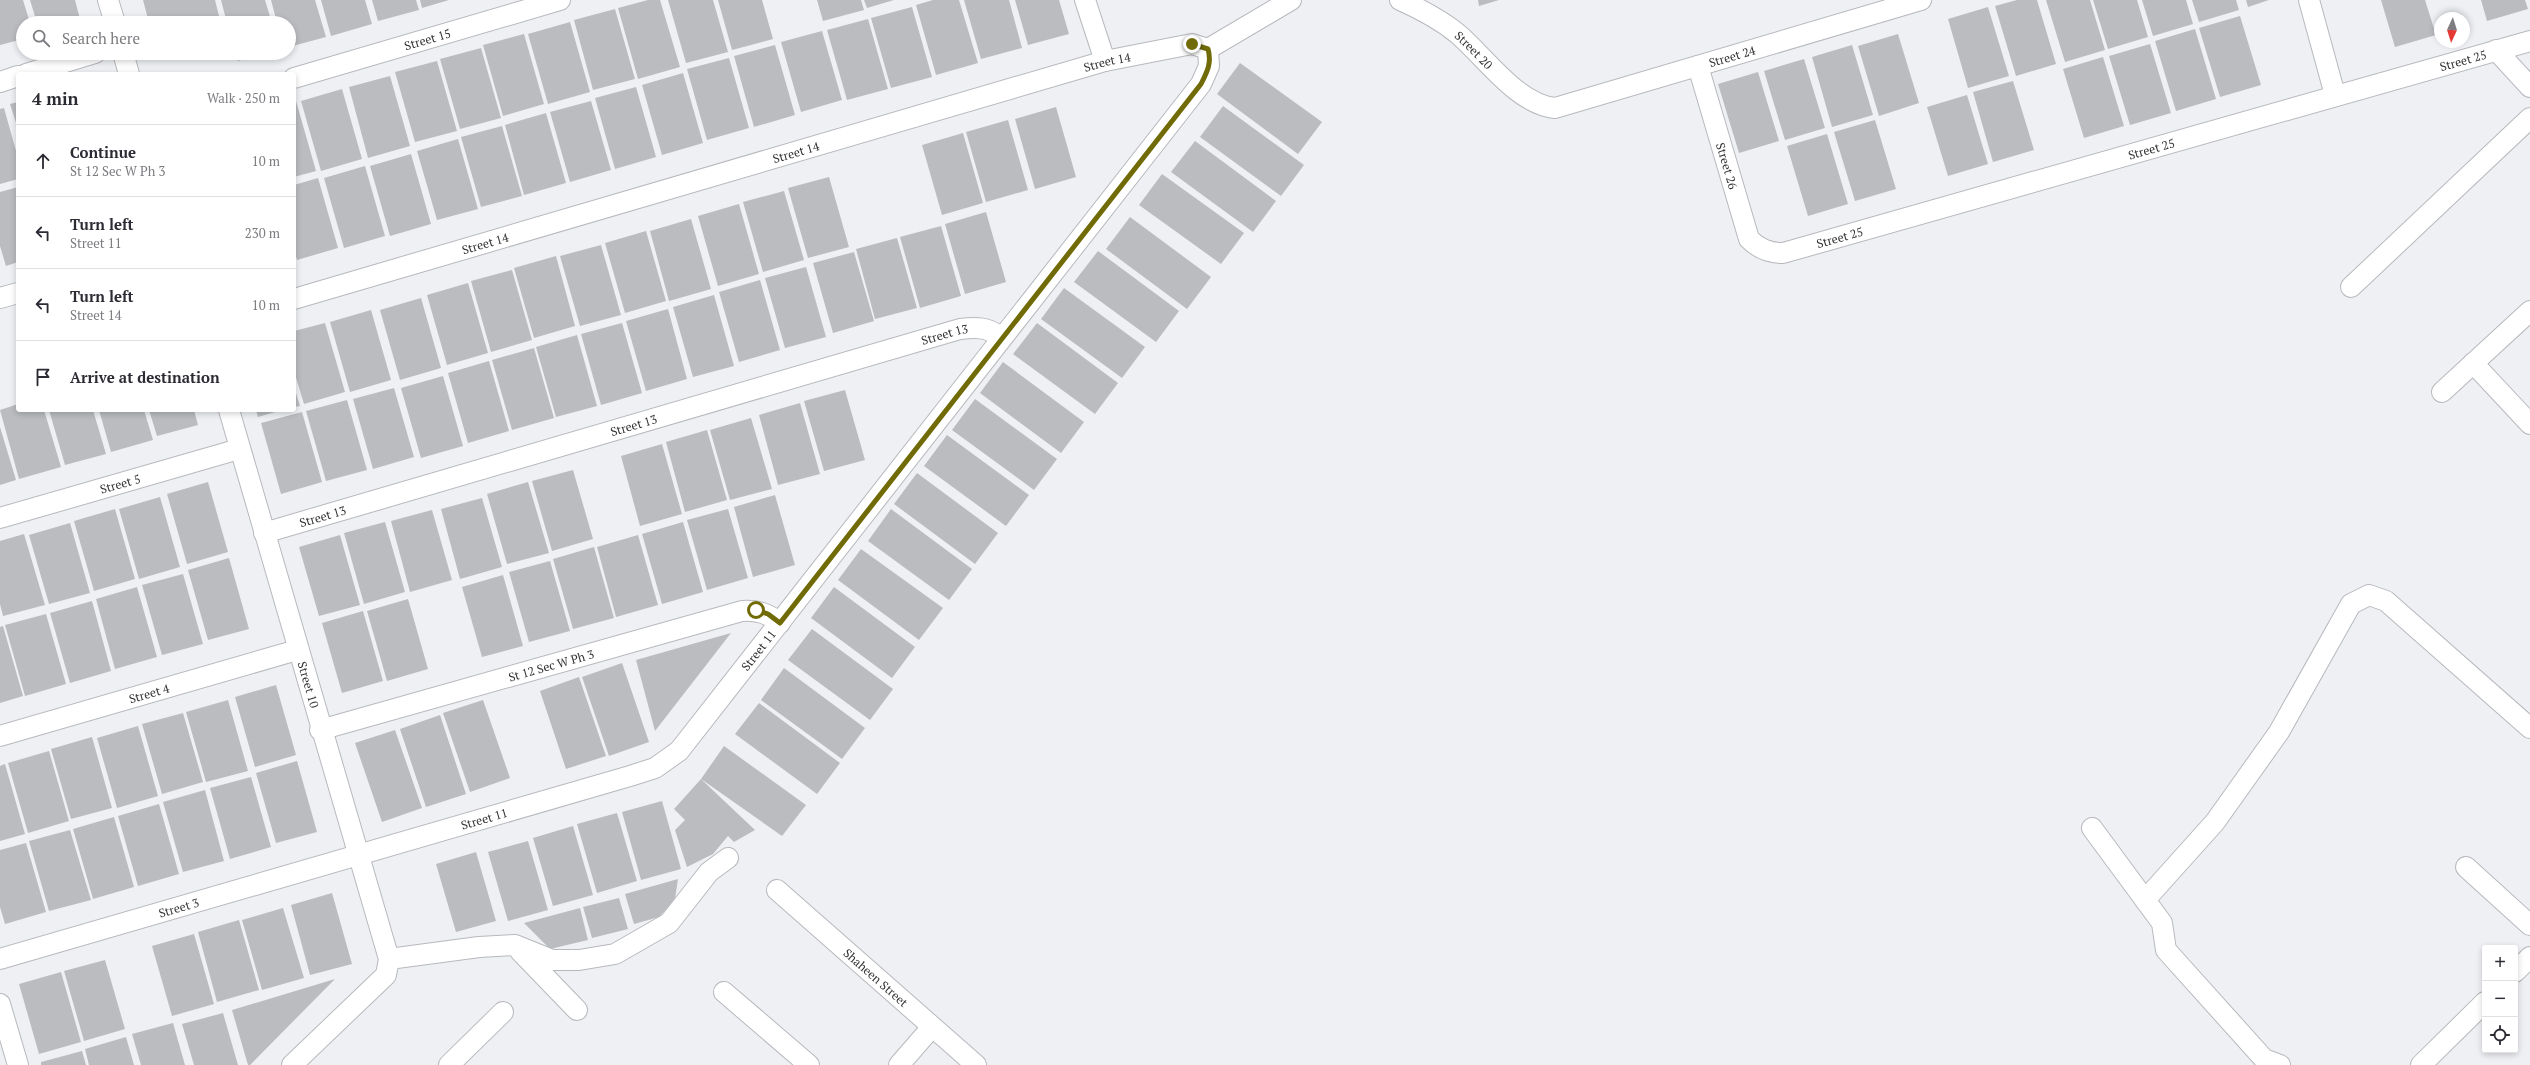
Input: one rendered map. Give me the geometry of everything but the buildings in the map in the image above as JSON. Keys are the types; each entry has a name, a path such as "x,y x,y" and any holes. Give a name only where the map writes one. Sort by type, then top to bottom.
{"street":[{"path":"108,0 113,16"},
{"name":"Street 15","path":"296,77 560,0"},
{"path":"1085,0 1105,61"},
{"path":"1208,49 1291,0"},
{"name":"Street 20","path":"1400,0 1433,17 1458,34 1527,99 1543,106"},
{"name":"Street 24","path":"1543,106 1554,108 1920,0"},
{"path":"2309,0 2335,95"},
{"name":"Street 25","path":"1772,253 1799,251 2335,95 2530,41"},
{"name":"Street 14","path":"296,298 1105,61 1192,44 1208,49"},
{"name":"Street 11","path":"358,855 630,776 668,761 679,751 1201,84 1209,66 1208,49"},
{"path":"2496,50 2530,87"},
{"path":"33,72 72,60"},
{"path":"125,60 128,72"},
{"name":"Street 26","path":"1698,66 1749,239 1758,248 1772,253"},
{"path":"0,82 16,77"},
{"path":"2351,287 2530,118"},
{"path":"0,298 16,294"},
{"path":"2442,392 2530,311"},
{"name":"Street 13","path":"264,533 960,329 980,327 992,330 1002,337"},
{"path":"2473,363 2530,424"},
{"name":"Street 10","path":"230,412 320,730 389,959"},
{"name":"Street 5","path":"0,518 239,449"},
{"path":"2145,900 2215,822 2279,732 2351,604 2369,595 2386,601 2530,728"},
{"name":"St 12 Sec W Ph 3","path":"320,730 742,611 756,610 768,614 780,623"},
{"name":"Street 4","path":"0,736 297,650"},
{"path":"2092,828 2162,923 2166,950 2264,1059 2280,1065"},
{"name":"Street 3","path":"0,959 358,855"},
{"path":"292,1065 386,975 389,959 479,947 515,945 552,960 579,960 615,954 668,923 709,872 728,858"},
{"path":"2466,867 2530,925"},
{"name":"Shaheen Street","path":"777,890 976,1065"},
{"path":"515,945 577,1010"},
{"path":"2518,969 2530,957"},
{"path":"724,992 809,1065"},
{"path":"0,1004 18,1065"},
{"path":"2421,1065 2482,1005"},
{"path":"450,1065 503,1012"},
{"path":"899,1065 932,1027"}],"route":[{"path":"756,610 768,614 780,623 1201,84 1211,58 1208,49 1201,45 1192,44"}]}
